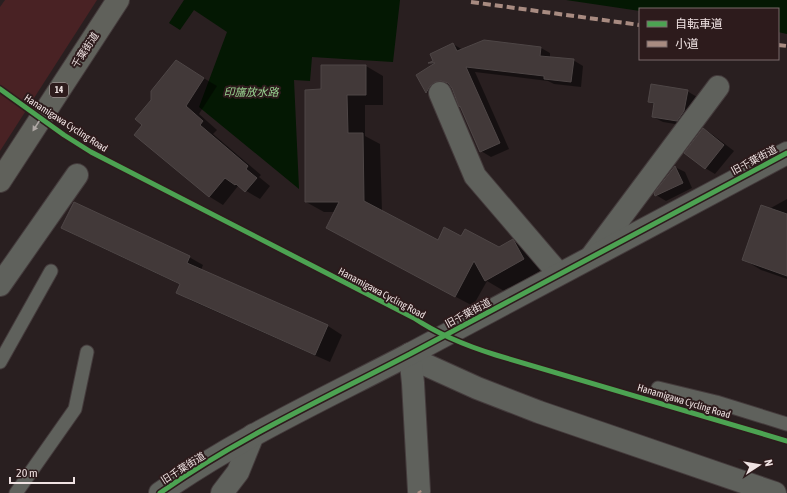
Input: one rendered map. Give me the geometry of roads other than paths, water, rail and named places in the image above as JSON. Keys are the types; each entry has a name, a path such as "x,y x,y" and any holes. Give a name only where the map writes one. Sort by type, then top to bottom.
{"highway":[{"name":"千葉街道","path":"0,181 118,0"}],"street":[{"path":"591,257 718,87"},
{"path":"440,93 475,176 559,274"},
{"name":"旧千葉街道","path":"160,493 253,435 410,354 787,153"},
{"path":"0,285 76,175"},
{"path":"410,354 424,364 470,385 540,412 749,489 775,493"},
{"path":"410,354 414,383 419,491"},
{"path":"222,493 238,472 253,435"}],"lane":[{"path":"0,362 51,271"},
{"path":"16,493 75,409 87,352"},
{"path":"658,388 716,402 787,424"}],"water":[{"name":"印旛放水路","path":"184,0 400,0 393,62 312,57 310,81 294,80 299,189 199,107 227,32 194,10 180,30 169,23"},
{"path":"566,0 787,0 787,34 779,32 779,8 639,8 639,11"}]}
